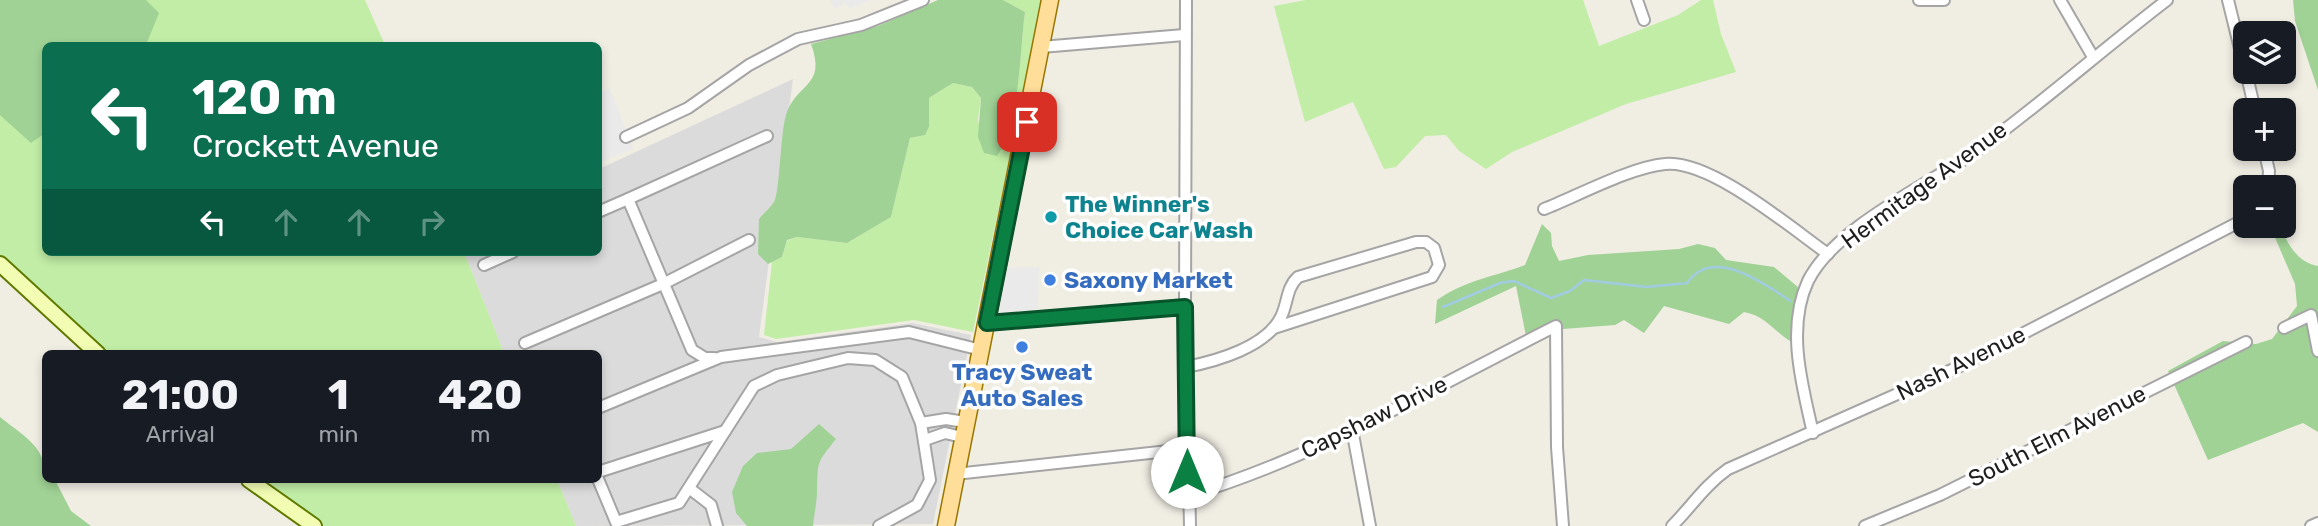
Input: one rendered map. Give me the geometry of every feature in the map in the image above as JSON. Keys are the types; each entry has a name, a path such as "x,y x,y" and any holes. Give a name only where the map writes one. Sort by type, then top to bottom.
{"main road":[{"path":"946,526 1050,0"}],"street":[{"path":"626,137 688,108 786,44 861,25 923,0"},
{"path":"1186,0 1185,307 1187,496 1190,526"},
{"path":"1637,0 1644,20"},
{"path":"1919,0 1944,0"},
{"path":"2060,0 2093,57"},
{"name":"Hermitage Avenue","path":"1813,433 1801,383 1797,339 1800,308 1809,281 1828,254 1893,204 1975,151 2167,0"},
{"path":"2228,0 2233,21"},
{"path":"1041,47 1184,35"},
{"path":"602,210 767,136"},
{"path":"1544,209 1643,170 1665,164 1683,165 1706,172 1734,189 1828,254"},
{"path":"628,199 692,350 705,358 909,332 981,351"},
{"name":"Nash Avenue","path":"1672,526 1686,520 1709,482 1728,469 1956,368 2233,225"},
{"path":"525,343 663,284 749,240"},
{"path":"1186,367 1226,356 1274,328 1432,277 1439,265 1438,256 1426,242 1416,242 1298,277 1289,289 1285,307 1274,328"},
{"path":"484,265 504,256"},
{"path":"0,264 94,350"},
{"path":"987,323 1185,307"},
{"path":"2284,328 2311,315 2318,351"},
{"name":"Capshaw Drive","path":"1187,496 1227,484 1352,429 1556,326 1557,447 1563,526"},
{"name":"South Elm Avenue","path":"1865,526 1940,495 2246,342"},
{"path":"602,406 720,358"},
{"path":"600,483 616,522 679,503 754,386 776,375 848,358 875,360 898,373 921,423 930,480 917,505 879,526"},
{"path":"921,423 946,419 964,430"},
{"path":"1352,429 1370,526"},
{"path":"925,440 964,430"},
{"path":"602,470 725,431"},
{"path":"956,474 1187,449"},
{"path":"253,483 314,526"},
{"path":"689,488 711,505 717,526"},
{"path":"2311,526 2318,523"}],"shaded area":[{"path":"830,0 870,0 850,9 846,3 835,9"},
{"path":"793,79 759,337 777,342 912,323 971,335 933,524 576,526 558,483 602,483 602,350 503,350 466,256 602,256 602,168"},
{"path":"610,89 633,149 602,161 602,91"},
{"path":"1039,267 1038,309 999,313 1007,268"}],"green space":[{"path":"0,0 365,0 384,42 42,42 42,256 466,256 503,350 102,350 0,259"},
{"path":"0,0 146,0 159,13 147,42 42,42 42,135 31,143 0,115"},
{"path":"938,0 1003,0 1025,12 1015,107 1005,143 997,156 984,153 978,137 981,98 972,87 953,83 929,98 929,127 925,135 910,138 891,217 847,243 797,237 787,240 782,257 768,264 758,254 759,219 776,196 786,115 796,96 813,77 815,58 811,44 878,26"},
{"path":"1003,0 1042,0 973,332 914,320 776,339 764,335 772,262 782,257 787,241 796,237 847,243 891,217 910,138 925,135 929,127 929,98 953,83 972,87 981,98 978,119 984,153 997,155 1005,142 1015,107 1025,12"},
{"path":"1306,0 1583,0 1599,46 1678,15 1701,0 1713,0 1721,34 1736,72 1626,104 1512,152 1486,169 1459,151 1446,135 1425,136 1396,167 1384,169 1353,102 1305,122 1274,6"},
{"path":"2293,0 2318,0 2318,90 2296,21"},
{"path":"1542,224 1551,233 1552,246 1559,261 1588,255 1679,249 1698,244 1715,248 1726,260 1774,267 1799,288 1792,342 1752,314 1744,312 1729,324 1664,306 1644,333 1624,320 1615,325 1563,329 1557,320 1526,336 1516,286 1435,324 1437,300 1469,283 1525,265"},
{"path":"2275,238 2286,238 2304,261 2318,266 2318,432 2303,423 2208,460 2168,371 2223,341 2256,344 2272,339 2297,306 2295,284"},
{"path":"0,417 38,450 42,458 42,483 57,483 71,511 91,526 0,526"},
{"path":"819,424 836,439 819,463 813,526 747,526 736,513 732,492 743,466 757,453 791,449"},
{"path":"260,483 558,483 576,526 322,526"}],"waterway":[{"path":"1443,307 1500,283 1514,281 1551,298 1570,291 1584,280 1647,287 1687,283 1698,272 1710,267 1738,271 1791,301"}],"place":[{"name":"The Winner's Choice Car Wash","path":"1051,217"},
{"name":"Saxony Market","path":"1050,280"},
{"name":"Tracy Sweat Auto Sales","path":"1022,347"}],"route":[{"path":"1027,122 987,323 1185,307 1187,472"}]}
